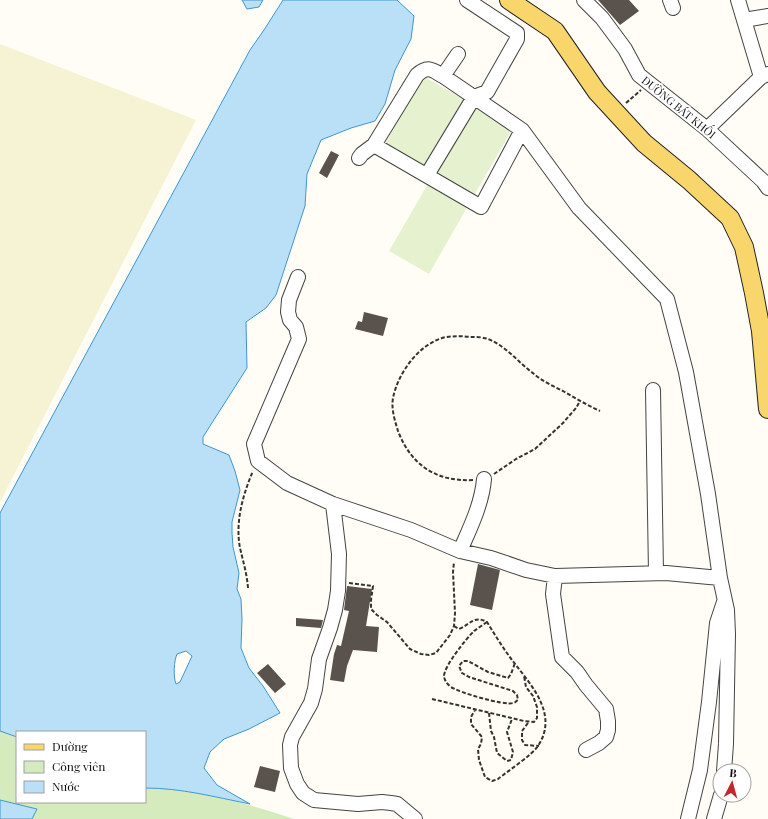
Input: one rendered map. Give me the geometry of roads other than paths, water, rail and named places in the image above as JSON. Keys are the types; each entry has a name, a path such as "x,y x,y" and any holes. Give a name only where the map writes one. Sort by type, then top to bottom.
{"main road":[{"path":"509,0 555,31 597,92 644,142 689,180 730,218 744,247 761,331 768,410"},
{"path":"761,331 768,350"}],"street":[{"path":"427,175 474,97 487,92 517,39 516,33 467,0"},
{"name":"ĐƯỜNG BÁT KHỐI","path":"584,0 602,18 625,49 639,75 707,129 763,181 768,188"},
{"path":"707,129 765,76 738,0"},
{"path":"744,20 768,16"},
{"path":"443,76 458,54"},
{"path":"359,158 374,145 417,75 422,70 429,69 443,76 522,130 579,208 667,299 686,372 708,494 720,578 726,598 728,634 725,763"},
{"path":"374,145 481,207 522,130"},
{"path":"298,277 289,300 288,312 290,320 296,327 299,339 254,444 258,461 287,483 333,504 411,530 460,551 491,558 526,570 555,576 656,573 720,578"},
{"path":"653,390 656,573"},
{"path":"460,551 473,523 481,499 484,479"},
{"path":"333,504 339,554 335,610 319,659 315,689 311,703 292,737 290,745 291,768 297,784 303,793 314,800 358,804 391,802 397,804 415,819"},
{"path":"555,576 553,594 562,657 577,672 606,709 608,721 606,737 599,743 586,750"},
{"path":"688,819 700,770 717,623 726,598"},
{"path":"714,819 719,803"}],"water":[{"path":"242,0 263,0 259,7 247,9"},
{"path":"283,0 397,0 414,16 411,39 395,70 385,104 375,121 351,128 321,140 307,174 305,206 276,295 266,308 246,322 247,368 203,437 203,444 229,455 235,471 240,490 232,522 232,533 233,547 239,573 237,589 241,599 241,648 249,668 263,686 280,713 249,729 224,739 210,752 204,768 217,785 250,804 185,791 146,788 146,731 16,731 16,737 0,731 0,513 250,50","holes":["186,651 192,656 180,682 176,684 174,677 175,661 177,654"]},
{"path":"0,800 37,809 32,819 0,819"}]}
